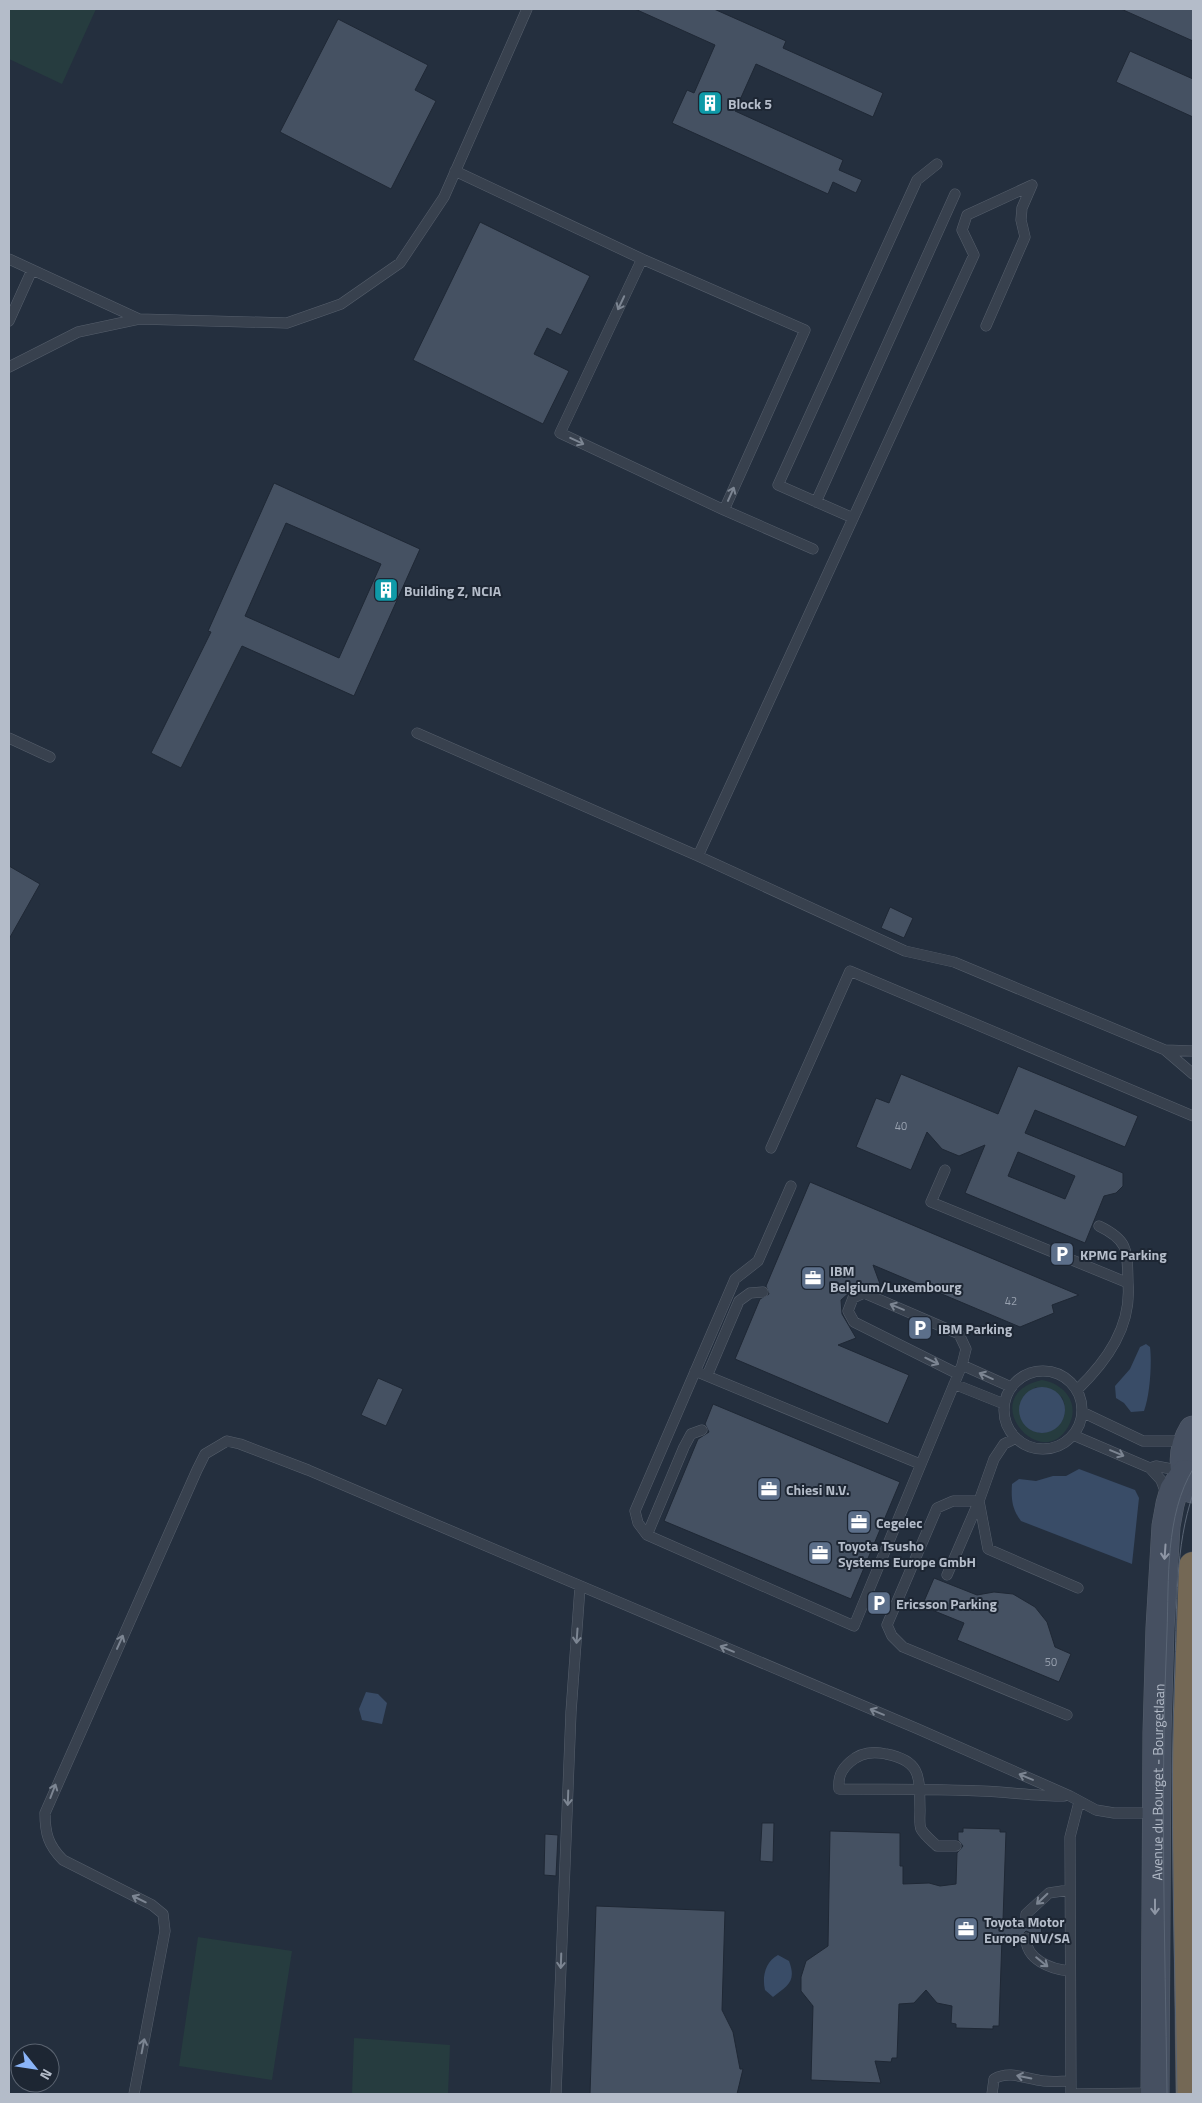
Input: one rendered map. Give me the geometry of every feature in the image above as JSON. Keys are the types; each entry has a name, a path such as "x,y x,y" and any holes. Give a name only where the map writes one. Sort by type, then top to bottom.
{"highway":[{"path":"1190,2094 1186,1779 1187,1682 1193,1566"}],"street":[{"path":"1188,1479 1190,1436"},
{"name":"Avenue du Bourget - Bourgetlaan","path":"1155,2093 1156,1813 1160,1628 1170,1504 1174,1490 1188,1479"}],"lane":[{"path":"9,367 78,332 139,319 288,324 341,304 400,263 444,196 528,9"},
{"path":"853,518 778,485 917,180 938,164"},
{"path":"456,171 642,259 805,330 724,510"},
{"path":"698,856 974,255 962,230 968,215 1032,186 1022,208 1021,220 1025,237 986,326"},
{"path":"816,502 955,194"},
{"path":"9,259 139,319"},
{"path":"642,259 560,433 814,550"},
{"path":"9,321 32,270"},
{"path":"417,733 698,856 905,951 954,962 1165,1050 1193,1074"},
{"path":"9,738 50,758"},
{"path":"771,1148 850,970 1193,1116"},
{"path":"1165,1050 1193,1051"},
{"path":"945,1170 931,1202 1128,1283"},
{"path":"791,1186 758,1261 735,1279 635,1511 638,1523 647,1535 854,1626 960,1370 966,1349 959,1334 864,1293 853,1298 848,1311 854,1322 960,1370 1011,1387"},
{"path":"1077,1390 1098,1367 1119,1334 1128,1306 1127,1255 1123,1243 1115,1233 1099,1226"},
{"path":"707,1376 739,1301 750,1293 763,1292"},
{"path":"1040,1370 1052,1371 1063,1376 1077,1390 1082,1412 1079,1424 1073,1435 1064,1443 1052,1448 1039,1449 1027,1446 1016,1438 1007,1425 1004,1404 1011,1387 1024,1376 1040,1370"},
{"path":"695,1371 920,1464"},
{"path":"954,1384 1004,1404"},
{"path":"1082,1412 1143,1441 1190,1436"},
{"path":"647,1535 684,1447 691,1434 702,1430"},
{"path":"1073,1435 1150,1468 1162,1480 1170,1504"},
{"path":"947,1575 994,1458 1004,1444 1016,1438"},
{"path":"134,2094 165,1931 162,1914 152,1905 63,1860 53,1850 46,1837 45,1813 205,1454 227,1441 240,1444 437,1525 580,1588 918,1729 1096,1810 1114,1813 1156,1813"},
{"path":"1150,1468 1156,1466 1188,1479"},
{"path":"978,1501 953,1501 937,1508 887,1625 892,1636 903,1647 1067,1715"},
{"path":"978,1501 988,1549 1078,1588"},
{"path":"556,2094 571,1712 580,1588"},
{"path":"956,1846 937,1846 921,1828 919,1790 919,1777 914,1766 902,1758 876,1752 856,1757 843,1769 838,1778 839,1789 919,1790 1075,1799"},
{"path":"1075,1799 1070,1837 1069,1890 1072,2094 1155,2093"},
{"path":"1026,1921 1026,1914 1049,1893 1069,1890"},
{"path":"1026,1938 1026,1945 1038,1960 1051,1969 1069,1971"},
{"path":"992,2094 994,2079 1001,2075 1010,2074 1044,2081 1071,2082"}],"green space":[{"path":"9,9 96,9 62,84 9,59"},
{"path":"1042,1380 1058,1386 1068,1396 1072,1403 1072,1419 1068,1427 1056,1439 1043,1442 1030,1437 1019,1427 1013,1414 1013,1400 1022,1388","holes":["1036,1387 1062,1397 1065,1411 1061,1422 1052,1430 1038,1433 1024,1396"]},
{"path":"198,1937 292,1951 272,2080 179,2066"},
{"path":"354,2038 450,2045 448,2094 352,2094"}],"water":[{"path":"1146,1344 1150,1347 1151,1362 1146,1404 1144,1411 1131,1412 1124,1403 1116,1398 1115,1386 1130,1369 1140,1347"},
{"path":"1037,1387 1047,1387 1061,1397 1065,1410 1061,1423 1055,1429 1047,1433 1037,1433 1023,1423 1019,1415 1019,1405 1029,1391"},
{"path":"1079,1469 1135,1490 1139,1498 1132,1564 1021,1521 1018,1517 1013,1504 1012,1484 1019,1479 1036,1481 1053,1476 1066,1476"},
{"path":"366,1692 378,1694 387,1703 382,1724 362,1720 359,1709"},
{"path":"778,1955 789,1961 792,1974 789,1983 773,1997 765,1990 764,1975 767,1966"}],"building":[{"name":"Block 5","path":"635,9 714,9 786,41 783,48 883,93 873,117 756,64 735,111 843,160 839,170 862,180 856,193 833,182 828,194 672,123 687,90 694,93 715,45"},
{"path":"1121,9 1193,9 1193,41"},
{"path":"338,19 428,65 415,90 436,101 391,189 280,132"},
{"path":"1130,51 1193,79 1193,117 1116,82"},
{"path":"480,222 590,276 561,335 547,328 534,354 569,371 543,424 413,360"},
{"name":"Building Z, NCIA","path":"274,483 420,549 354,696 242,646 181,768 151,753 211,632 208,631","holes":["286,523 381,564 339,658 245,616"]},
{"path":"9,866 40,884 9,939"},
{"path":"890,907 913,918 904,938 881,928"},
{"path":"1018,1066 1138,1116 1125,1147 1035,1110 1025,1133 1123,1173 1123,1186 1116,1193 1104,1196 1085,1243 965,1193 985,1145 959,1156 942,1149 927,1132 911,1170 856,1147 876,1098 889,1103 901,1074 998,1114","holes":["1018,1152 1075,1176 1065,1199 1008,1176"]},
{"path":"810,1182 1079,1295 1052,1305 1054,1313 1020,1327 873,1265 880,1284 870,1288 861,1287 850,1292 841,1300 842,1314 856,1338 838,1345 909,1375 888,1424 735,1359 760,1299 769,1294 766,1286"},
{"path":"378,1378 403,1389 386,1426 361,1415"},
{"path":"713,1404 900,1482 851,1599 664,1521 698,1439 709,1432 705,1424"},
{"path":"934,1578 977,1595 994,1592 1013,1594 1035,1607 1047,1622 1055,1647 1071,1654 1059,1682 957,1640 964,1623 922,1606"},
{"path":"762,1823 774,1823 773,1862 760,1861"},
{"path":"963,1828 1000,1829 1000,1832 1006,1832 1003,1920 1019,1921 1026,1928 1030,1927 1033,1922 1042,1922 1041,1939 1033,1938 1031,1933 1026,1931 1019,1938 1002,1937 999,2026 993,2026 993,2029 956,2028 956,2024 951,2023 952,2006 937,2003 926,1990 914,2003 899,2004 897,2058 892,2058 891,2062 875,2061 881,2083 811,2080 813,2006 801,1991 801,1977 806,1961 828,1946 830,1831 900,1833 900,1866 903,1866 903,1884 929,1883 940,1886 956,1884 957,1853 963,1846 958,1840 958,1832 963,1832"},
{"path":"545,1834 558,1835 556,1876 544,1875"},
{"path":"596,1906 725,1911 722,2010 733,2032 740,2069 743,2069 737,2094 590,2094"}],"tram line":[{"path":"1167,2094 1163,1805 1169,1570 1170,1548 1177,1507 1193,1469"},
{"path":"1177,2094 1172,1824 1173,1716 1178,1577 1183,1534 1193,1494"}],"place":[{"name":"Block 5","path":"710,103"},
{"name":"Building Z, NCIA","path":"386,590"},
{"name":"KPMG Parking","path":"1062,1254"},
{"name":"IBM Belgium/Luxembourg","path":"813,1278"},
{"name":"IBM Parking","path":"920,1328"},
{"name":"Chiesi N.V.","path":"769,1489"},
{"name":"Cegelec","path":"859,1522"},
{"name":"Toyota Tsusho Systems Europe GmbH","path":"820,1553"},
{"name":"Ericsson Parking","path":"879,1603"},
{"name":"Toyota Motor Europe NV/SA","path":"966,1929"}]}
